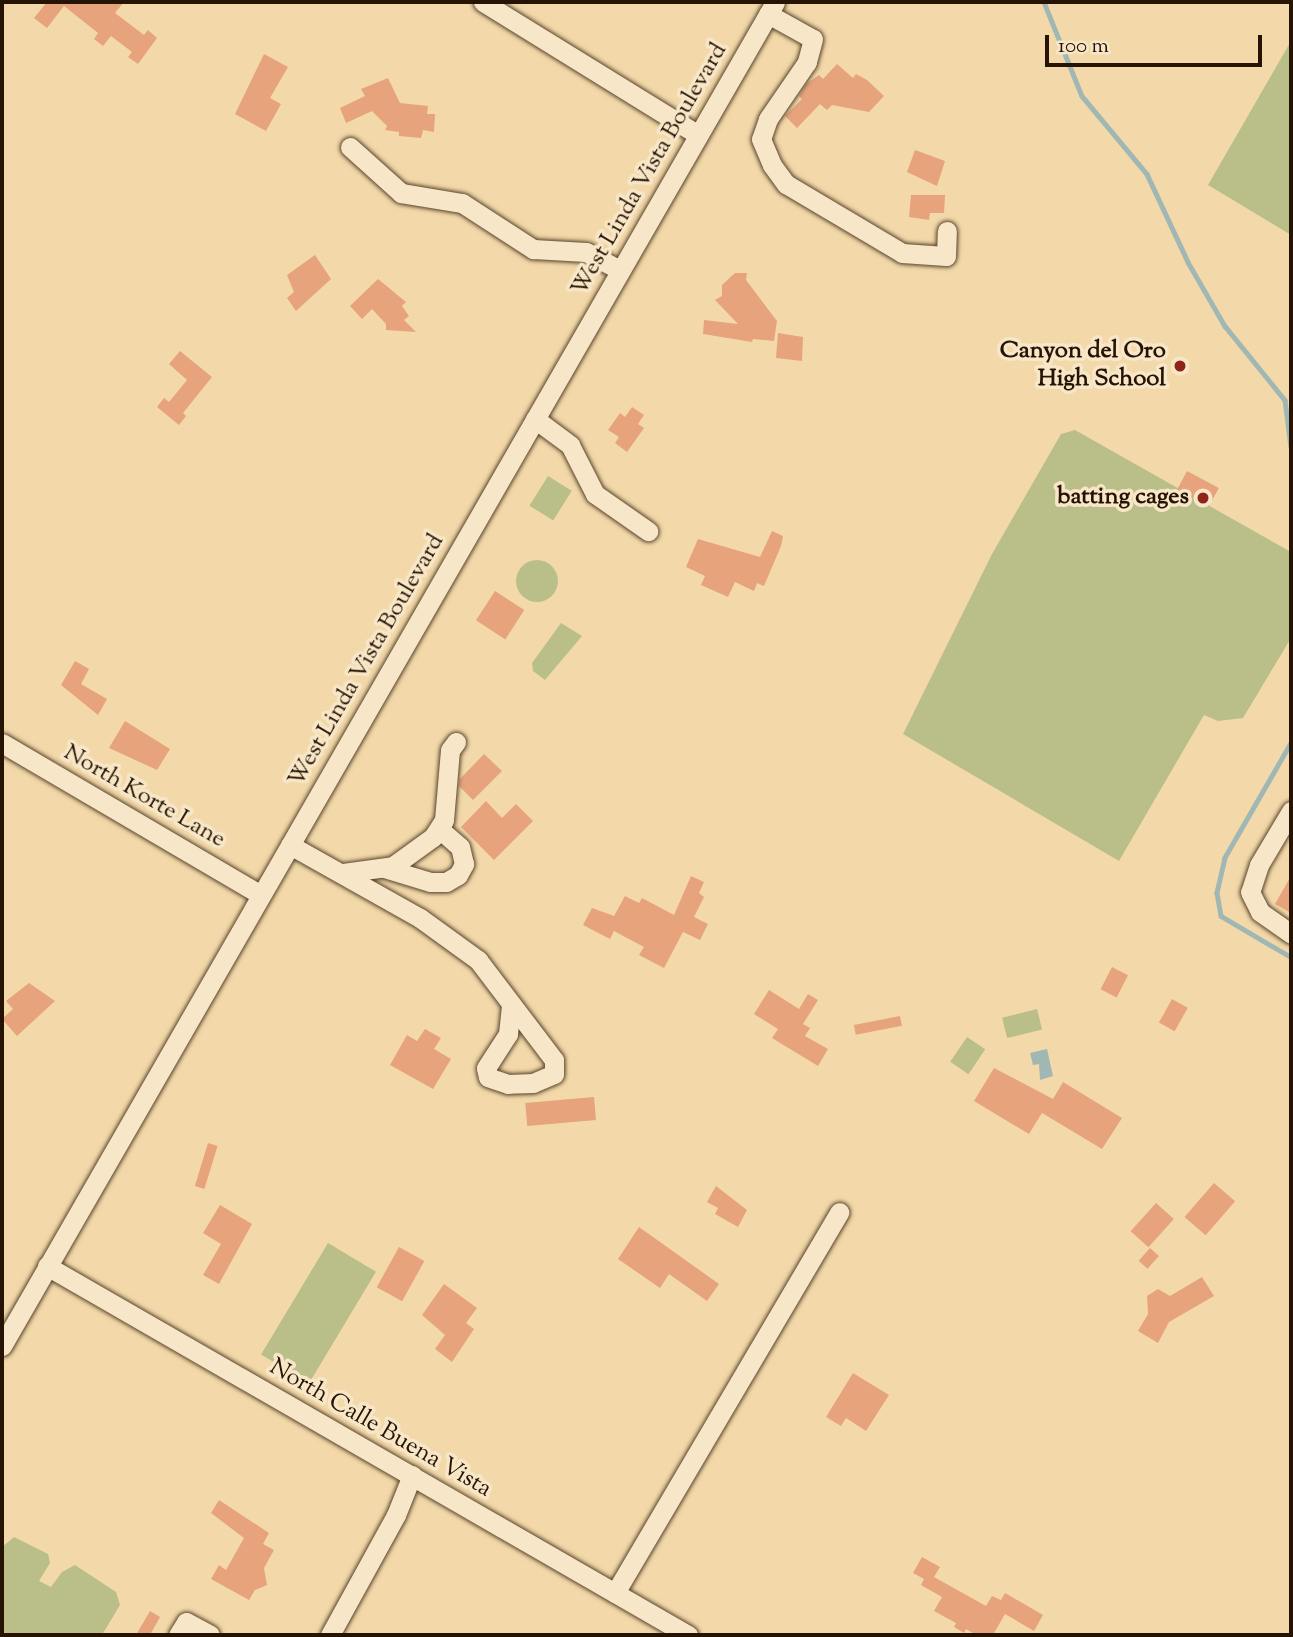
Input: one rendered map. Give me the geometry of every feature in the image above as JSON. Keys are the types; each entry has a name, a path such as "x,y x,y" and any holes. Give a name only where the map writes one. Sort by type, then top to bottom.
{"street":[{"path":"483,2 698,135"},
{"path":"771,8 813,39 807,62 768,119 761,139 786,184 902,253 946,256 947,231"},
{"name":"West Linda Vista Boulevard","path":"2,1346 771,8"},
{"path":"350,147 382,180 401,192 461,203 533,249 586,252 620,270"},
{"path":"535,419 570,445 595,494 648,531"},
{"path":"343,873 384,868 408,856 439,829 449,797 450,750 456,742"},
{"name":"North Korte Lane","path":"2,743 261,895"},
{"path":"1291,811 1259,865 1250,892 1260,912 1291,934"},
{"path":"384,868 430,882 446,882 458,875 464,864 460,848 439,829"},
{"path":"290,845 420,918 478,960 511,1006"},
{"path":"615,1593 839,1212"},
{"name":"North Calle Buena Vista","path":"47,1266 688,1635"},
{"path":"330,1635 396,1515 412,1475"},
{"path":"178,1635 186,1622 210,1635"}],"green space":[{"path":"1291,41 1291,235 1208,185"},
{"path":"1075,430 1291,552 1291,638 1243,718 1218,721 1204,715 1119,861 903,734 992,554 1061,434"},
{"path":"548,476 572,491 553,521 529,506"},
{"path":"537,560 552,566 558,581 552,596 537,602 522,596 516,581 522,566"},
{"path":"561,623 582,636 545,680 533,671 532,663"},
{"path":"1037,1009 1042,1029 1007,1038 1002,1018"},
{"path":"967,1037 985,1049 968,1074 950,1062"},
{"path":"328,1243 376,1272 309,1383 261,1354"},
{"path":"14,1537 48,1554 50,1563 39,1581 51,1587 62,1572 75,1565 116,1592 120,1605 102,1635 2,1635 2,1547"}],"water":[{"path":"1047,1049 1053,1076 1040,1080 1039,1064 1033,1065 1030,1053"}],"building":[{"path":"47,2 124,2 115,13 144,35 148,30 157,38 138,64 128,57 132,52 111,36 103,46 94,39 98,33 64,6 47,28 34,18"},
{"path":"264,54 288,67 270,98 281,104 266,131 235,114"},
{"path":"837,64 853,78 856,74 867,80 884,96 869,112 832,105 827,110 820,104 797,128 785,116 802,99 799,96 806,84 819,75 823,79"},
{"path":"388,78 400,103 428,106 427,114 435,114 434,132 423,130 421,138 399,136 399,132 385,130 387,126 372,111 346,123 340,108 365,96 361,89"},
{"path":"915,150 945,161 937,186 907,172"},
{"path":"911,195 945,195 944,213 930,213 929,220 909,217"},
{"path":"315,255 331,279 296,311 287,298 294,292 287,275"},
{"path":"735,273 747,273 746,280 777,321 774,341 753,339 752,342 703,334 704,320 738,324 715,300 722,296 722,285"},
{"path":"378,279 406,302 402,306 409,316 404,320 416,332 386,330 386,324 372,309 362,319 350,306"},
{"path":"778,333 803,337 802,361 776,358"},
{"path":"180,351 212,377 183,413 186,416 179,425 157,407 164,398 169,402 187,380 169,364"},
{"path":"632,407 644,415 638,424 644,428 627,452 615,443 619,437 608,430 620,413 625,417"},
{"name":"batting cages","path":"1187,471 1219,488 1209,506 1177,490"},
{"path":"772,531 783,536 781,546 764,586 757,583 754,591 735,582 728,597 701,585 705,576 686,567 698,539 760,557"},
{"path":"495,591 524,610 505,639 476,620"},
{"path":"75,661 89,669 81,684 107,699 98,715 61,685"},
{"path":"125,721 170,749 157,770 109,748"},
{"path":"484,754 502,771 473,800 459,786 460,779"},
{"path":"486,801 502,818 516,804 533,821 494,860 461,827"},
{"path":"691,876 704,882 699,893 704,897 694,917 708,924 700,940 683,932 664,968 639,955 644,947 614,931 610,939 583,925 592,908 614,916 625,896 639,903 642,898 674,915"},
{"path":"1291,876 1291,913 1275,904"},
{"path":"1112,967 1128,975 1117,997 1101,989"},
{"path":"29,983 55,1001 17,1036 2,1019 13,1009 6,1001"},
{"path":"769,990 799,1009 808,994 818,1000 803,1024 810,1028 805,1036 828,1049 818,1066 772,1038 778,1029 754,1014"},
{"path":"1172,999 1188,1008 1175,1031 1159,1023"},
{"path":"900,1016 902,1026 856,1035 854,1025"},
{"path":"425,1029 441,1038 434,1049 451,1059 433,1089 390,1065 407,1035 417,1041"},
{"path":"994,1068 1053,1099 1063,1082 1122,1118 1102,1149 1042,1113 1029,1134 974,1101"},
{"path":"594,1097 596,1120 527,1126 525,1103"},
{"path":"208,1143 218,1146 204,1189 195,1186"},
{"path":"1214,1183 1235,1201 1206,1235 1184,1217"},
{"path":"716,1186 747,1210 738,1227 715,1214 718,1208 707,1202"},
{"path":"1156,1203 1174,1219 1148,1247 1131,1231"},
{"path":"220,1205 252,1224 219,1284 203,1275 221,1244 203,1233"},
{"path":"639,1227 719,1284 707,1301 669,1274 660,1288 618,1259"},
{"path":"399,1247 424,1261 402,1301 377,1287"},
{"path":"1150,1248 1159,1256 1148,1269 1139,1261"},
{"path":"1202,1277 1214,1296 1169,1322 1158,1343 1138,1331 1148,1314 1147,1296 1158,1289 1170,1296"},
{"path":"444,1284 477,1308 466,1323 474,1329 452,1362 435,1349 445,1335 422,1315"},
{"path":"853,1373 889,1395 866,1431 846,1418 841,1426 826,1417"},
{"path":"219,1500 269,1533 263,1544 274,1550 264,1568 267,1585 255,1590 249,1600 211,1579 219,1565 226,1570 244,1538 211,1513"},
{"path":"922,1557 940,1567 934,1577 986,1606 992,1596 1001,1600 1005,1593 1043,1615 1034,1631 1005,1614 993,1635 976,1635 966,1629 964,1633 954,1627 956,1623 934,1611 942,1597 921,1585 924,1579 913,1573"},
{"path":"150,1611 160,1617 150,1635 136,1635"}],"waterway":[{"path":"1044,2 1082,96 1147,174 1188,262 1225,326 1285,400 1291,447"},
{"path":"1291,743 1225,858 1217,893 1221,916 1291,957"}],"place":[{"name":"Canyon del Oro High School","path":"1180,366"},
{"name":"batting cages","path":"1203,498"}]}
